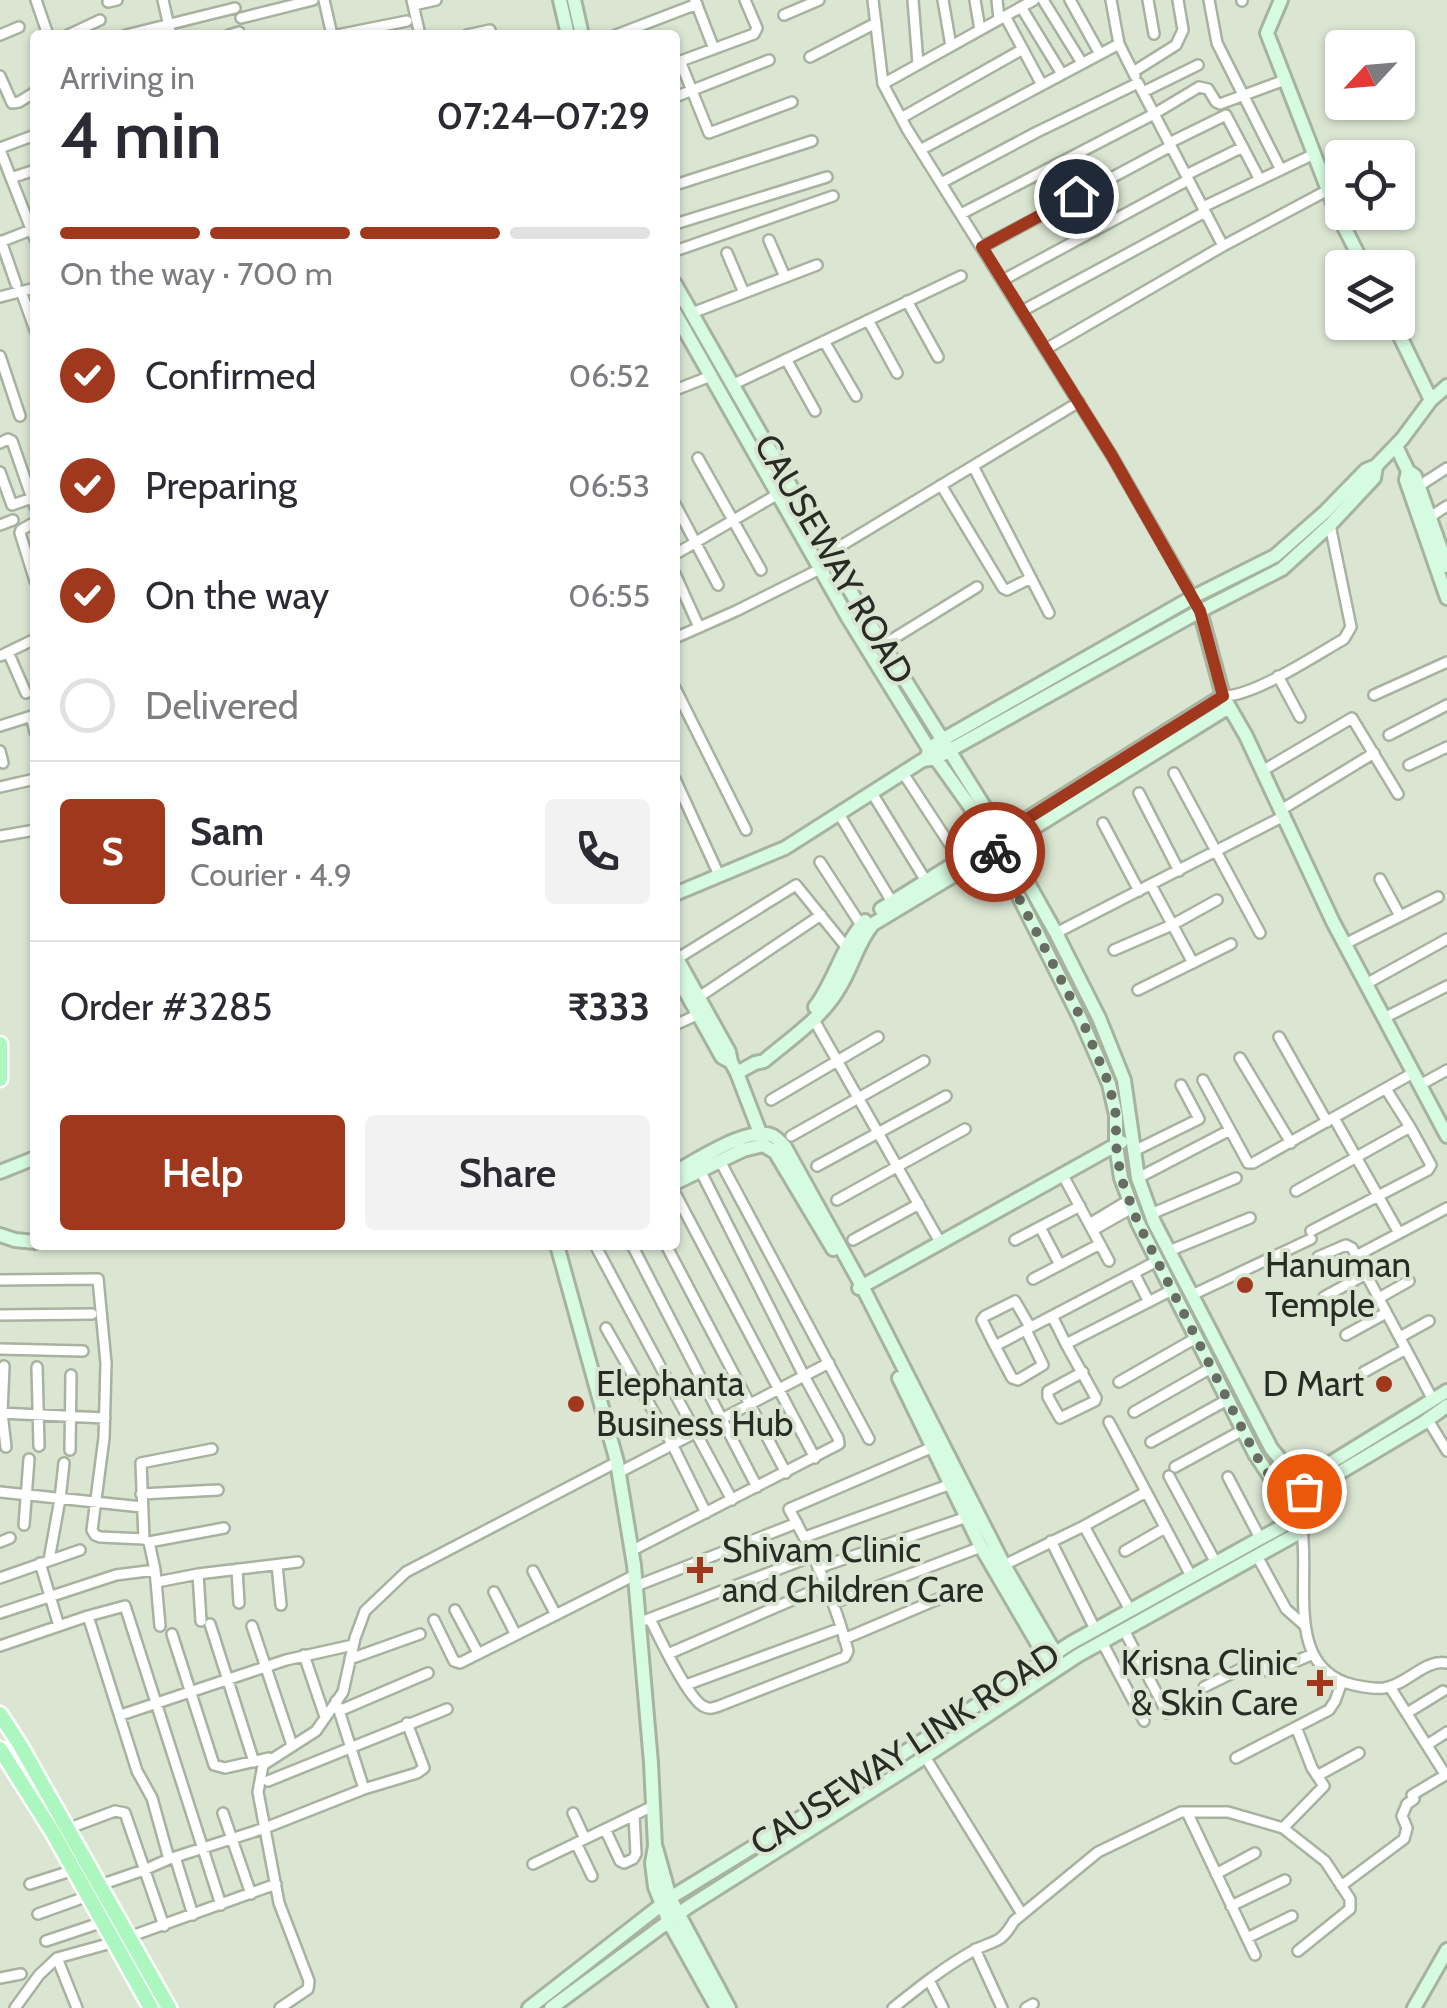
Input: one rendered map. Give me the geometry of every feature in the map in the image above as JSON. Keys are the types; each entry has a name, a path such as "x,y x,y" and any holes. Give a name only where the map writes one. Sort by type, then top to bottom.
{"main road":[{"path":"0,1044 0,1079"},
{"path":"0,1714 67,1829 94,1890 122,1939 170,2008"},
{"path":"0,1750 74,1870 94,1890 103,1922 122,1939 151,2008"}],"street":[{"path":"36,0 46,30"},
{"path":"144,30 313,0"},
{"path":"324,0 333,30"},
{"path":"419,30 413,2 436,0"},
{"path":"560,0 567,30"},
{"path":"574,0 581,30"},
{"path":"680,61 757,32 746,0"},
{"path":"784,15 819,0"},
{"path":"873,0 883,84 920,150 1112,456 1193,597 1229,700 1262,771 1345,944 1417,1079 1442,1116 1447,1136"},
{"path":"912,0 918,64"},
{"path":"943,0 951,46"},
{"path":"975,0 980,30"},
{"path":"997,0 1002,18 1042,84"},
{"path":"883,84 1002,18 1018,5 1034,0"},
{"path":"1043,0 1082,63"},
{"path":"1070,0 1100,54"},
{"path":"1111,0 1118,44 1223,246"},
{"path":"1148,0 1154,34"},
{"path":"1132,72 1176,45 1183,30 1178,0"},
{"path":"1210,0 1217,43 1280,170"},
{"path":"1281,0 1267,33 1325,182"},
{"path":"168,1 170,30"},
{"path":"628,30 696,2 714,49"},
{"path":"1018,5 1062,74"},
{"path":"79,30 100,20"},
{"path":"361,30 407,21"},
{"path":"810,57 876,23"},
{"path":"0,34 19,27"},
{"path":"920,150 1118,44"},
{"path":"901,118 1023,49"},
{"path":"680,95 769,60"},
{"path":"941,182 1035,133 1198,64"},
{"path":"680,66 709,134 792,102"},
{"path":"0,76 12,102 30,95"},
{"path":"961,214 1199,87 1208,89 1220,104 1285,80"},
{"path":"982,247 1226,115 1260,180"},
{"path":"30,137 0,149 30,213"},
{"path":"680,183 812,141"},
{"path":"1003,280 1243,147"},
{"path":"1022,311 1314,154"},
{"path":"11,178 30,172"},
{"path":"680,222 827,177"},
{"path":"1046,349 1325,192"},
{"path":"680,249 834,196"},
{"path":"30,236 0,242 30,317"},
{"path":"769,240 785,277"},
{"path":"726,253 744,293"},
{"path":"692,313 817,265"},
{"path":"732,385 961,276"},
{"path":"0,297 19,288 30,288"},
{"name":"CAUSEWAY ROAD","path":"680,293 883,645 936,751"},
{"path":"907,301 938,358"},
{"path":"868,320 897,373"},
{"name":"CAUSEWAY ROAD","path":"680,322 822,573 1056,933 1099,1018 1124,1080 1138,1178 1151,1214 1271,1448 1294,1476"},
{"path":"824,340 856,396"},
{"path":"1401,340 1432,400"},
{"path":"0,356 20,416"},
{"path":"786,359 815,411"},
{"path":"680,388 711,376"},
{"path":"680,892 785,848 936,751 1193,597 1275,556 1366,470 1376,466 1447,386"},
{"path":"809,550 826,548 942,485 1078,402"},
{"path":"0,443 12,441 30,493"},
{"path":"1396,446 1408,471 1415,476 1443,545 1447,566"},
{"path":"698,458 761,570"},
{"path":"973,466 1049,613"},
{"path":"936,751 1282,569 1374,478 1376,466"},
{"path":"1419,486 1447,468"},
{"path":"1408,471 1406,480 1447,598"},
{"path":"0,472 12,505 30,502"},
{"path":"942,485 1003,588 1007,590 1031,578"},
{"path":"680,551 778,494"},
{"path":"1430,517 1447,506"},
{"path":"680,514 718,585"},
{"path":"0,524 13,520"},
{"path":"734,1068 764,1061 814,1020 841,986 873,924 1229,700 1344,639 1351,628 1330,524"},
{"path":"30,525 20,533 30,565"},
{"path":"680,636 837,568"},
{"path":"680,585 699,627"},
{"path":"883,645 977,587"},
{"path":"26,694 4,654 30,641"},
{"path":"1374,695 1447,662"},
{"path":"1278,676 1300,717"},
{"path":"680,698 746,830"},
{"path":"1389,735 1447,706"},
{"path":"0,726 30,717"},
{"path":"1262,771 1352,718 1398,794"},
{"path":"1409,765 1447,748"},
{"path":"0,751 4,763"},
{"path":"1056,933 1216,852 1374,754"},
{"path":"902,773 960,860"},
{"path":"1174,773 1260,933"},
{"path":"0,787 30,779"},
{"path":"680,790 719,876"},
{"path":"872,792 926,881"},
{"path":"1139,794 1178,871"},
{"path":"840,814 892,902"},
{"path":"1103,824 1138,891"},
{"path":"0,836 30,831"},
{"path":"755,1063 760,1054 816,1005 861,925 960,860 999,842"},
{"name":"CAUSEWAY ROAD","path":"999,842 1109,1084 1116,1115 1121,1178 1131,1204 1242,1430 1300,1524"},
{"path":"820,862 861,925"},
{"path":"1380,879 1400,916"},
{"path":"680,959 796,885 847,948"},
{"path":"1151,885 1193,963"},
{"path":"1345,944 1438,897"},
{"path":"1114,950 1217,900"},
{"path":"699,997 821,915"},
{"path":"1366,984 1447,939"},
{"path":"1138,990 1231,944"},
{"path":"680,968 729,1052 762,1139 860,1288 1055,1662"},
{"path":"680,972 697,1015 722,1057 734,1068"},
{"path":"1384,1018 1447,986"},
{"path":"680,1023 697,1015"},
{"path":"814,1020 940,1242"},
{"path":"772,1100 878,1037"},
{"path":"1280,1037 1358,1156 1399,1233"},
{"path":"1240,1058 1291,1143"},
{"path":"791,1136 924,1061"},
{"path":"1203,1080 1248,1163 1253,1164 1386,1089 1447,1070"},
{"path":"860,1288 1116,1145 1199,1120 1181,1085"},
{"path":"1192,1295 1428,1170 1431,1165 1386,1089"},
{"path":"817,1166 946,1096"},
{"path":"1296,1191 1410,1127"},
{"path":"837,1200 965,1129"},
{"path":"1138,1178 1230,1130"},
{"path":"680,1169 745,1136 762,1139"},
{"path":"680,1180 762,1139"},
{"path":"0,1172 30,1160"},
{"path":"720,1161 869,1439"},
{"path":"631,1551 836,1447 838,1438 700,1170"},
{"path":"1151,1214 1236,1178"},
{"path":"1066,1181 1109,1261"},
{"path":"680,1203 815,1458"},
{"path":"852,1240 919,1204"},
{"path":"1091,1227 1131,1204"},
{"path":"1015,1240 1080,1206"},
{"path":"1356,1256 1447,1208"},
{"path":"1169,1251 1250,1218"},
{"path":"1040,1227 1060,1265"},
{"path":"5,1239 30,1242"},
{"path":"1033,1279 1100,1244"},
{"path":"1318,1257 1346,1245 1352,1248 1433,1400"},
{"path":"558,1250 618,1468 644,1621 655,1846 665,1901 717,2008"},
{"path":"597,1250 732,1500"},
{"path":"635,1250 757,1487"},
{"path":"669,1250 786,1472"},
{"path":"996,1346 1157,1261"},
{"path":"1134,1273 1149,1302"},
{"path":"1324,1297 1366,1274"},
{"path":"0,1280 98,1280 106,1363 105,1418 92,1530 95,1535 146,1541 224,1528"},
{"path":"1379,1298 1409,1281"},
{"path":"860,1288 981,1546 1055,1662"},
{"path":"1066,1344 1172,1290"},
{"path":"1015,1302 1044,1364 1018,1380 1012,1378 996,1346 982,1320 1015,1302"},
{"path":"1346,1335 1386,1312"},
{"path":"0,1315 92,1314"},
{"path":"1052,1316 1066,1344 1083,1372 1095,1394 1094,1401 1060,1418 1048,1392 1083,1372"},
{"path":"1400,1337 1429,1321"},
{"path":"606,1328 706,1513"},
{"path":"1119,1382 1196,1338"},
{"path":"0,1348 82,1351"},
{"path":"1364,1372 1406,1349"},
{"path":"364,1789 338,1706 365,1611 406,1572 672,1444 828,1363"},
{"path":"4,1366 1,1413 6,1448"},
{"path":"37,1367 39,1446"},
{"path":"1134,1412 1211,1368"},
{"path":"70,1375 70,1450"},
{"path":"1447,1391 1314,1473 1284,1479 1280,1486 1283,1495 1296,1500 1447,1406"},
{"path":"1151,1442 1227,1400"},
{"path":"1,1413 105,1418"},
{"path":"1428,1420 1447,1451"},
{"path":"1109,1422 1191,1576"},
{"path":"1216,1563 1172,1471 1242,1430"},
{"path":"644,1621 705,1708 844,1657 848,1651 834,1603 789,1509 933,1447"},
{"path":"160,1626 157,1582 146,1541 140,1466 144,1461 212,1449"},
{"path":"24,1525 28,1459"},
{"path":"59,1626 45,1562 64,1464"},
{"path":"1294,1476 1303,1482 1300,1524 1305,1552 1304,1625 1309,1648 1329,1674 1342,1682 1390,1687 1436,1662 1447,1663"},
{"path":"1228,1477 1260,1538"},
{"path":"805,1537 951,1484"},
{"path":"142,1494 218,1490"},
{"path":"0,1492 142,1507"},
{"path":"1004,1565 1146,1492"},
{"path":"818,1568 967,1516"},
{"path":"434,1620 457,1664 635,1581 797,1524"},
{"path":"1099,1635 1124,1630 1256,1556 1300,1524"},
{"name":"CAUSEWAY LINK ROAD","path":"528,2008 665,1901 921,1751 1099,1635 1130,1610 1260,1538 1300,1524"},
{"path":"1084,1526 1130,1610"},
{"path":"1125,1551 1165,1528"},
{"path":"1050,1542 1144,1721"},
{"path":"834,1603 981,1546"},
{"path":"0,1578 80,1550"},
{"path":"644,1621 813,1556"},
{"path":"1256,1556 1286,1609 1304,1625"},
{"path":"157,1582 298,1562"},
{"path":"276,1564 281,1605"},
{"path":"238,1569 239,1602"},
{"path":"0,1614 116,1575 155,1570"},
{"path":"533,1571 556,1615"},
{"path":"198,1574 206,1622 254,1762"},
{"path":"668,1654 827,1585"},
{"path":"686,1685 843,1634 957,1591"},
{"path":"494,1592 516,1635"},
{"path":"0,1646 125,1606 221,1905"},
{"path":"455,1610 478,1653"},
{"path":"88,1616 137,1771 152,1798 193,1915"},
{"path":"252,1626 292,1745"},
{"path":"1124,1630 1167,1712"},
{"path":"172,1634 214,1765 225,1768 272,1758"},
{"path":"350,1659 420,1634"},
{"path":"121,1714 267,1666 353,1645"},
{"path":"1204,1687 1252,1664 1271,1672 1313,1654"},
{"path":"304,1655 325,1717"},
{"path":"280,2008 302,1996 309,1981 279,1903 258,1792 263,1765 316,1730 338,1706 428,1673"},
{"path":"1236,1758 1329,1710 1342,1682"},
{"path":"1342,1886 1404,1838 1408,1828 1402,1816 1407,1804 1446,1774 1390,1687"},
{"path":"1407,1713 1444,1692"},
{"path":"268,1781 447,1709"},
{"path":"38,1914 172,1858 417,1774 424,1768 408,1723"},
{"path":"1283,1828 1324,1786 1312,1768 1296,1727"},
{"path":"1427,1745 1447,1732"},
{"path":"921,1751 1022,1914"},
{"name":"CAUSEWAY LINK ROAD","path":"551,2008 673,1919 876,1788 921,1751"},
{"path":"1317,1776 1359,1753"},
{"path":"533,1864 653,1806"},
{"path":"67,1829 116,1811 125,1812 164,1926"},
{"path":"893,2008 975,1949 1005,1936 1014,1921 1098,1852 1181,1812 1228,1812 1283,1828 1325,1861 1351,1904 1298,1951"},
{"path":"1187,1812 1255,1955"},
{"path":"223,1813 250,1894"},
{"path":"574,1813 592,1876"},
{"path":"604,1829 620,1860 633,1858 634,1815"},
{"path":"1216,1874 1256,1853"},
{"path":"30,1884 74,1870"},
{"path":"1232,1906 1285,1880"},
{"path":"16,2008 38,1975 57,1958 164,1926 276,1884"},
{"path":"1247,1938 1292,1916"},
{"path":"673,1919 728,2008"},
{"path":"46,1942 103,1922"},
{"path":"975,1949 1002,2008"},
{"path":"1414,2008 1447,1950"},
{"path":"57,1958 77,2008"},
{"path":"0,1978 21,1974"},
{"path":"930,1980 943,2008"}],"way so far":[{"path":"995,852 1082,1020 1109,1084 1116,1115 1121,1178 1138,1223 1255,1454 1284,1497 1296,1500 1304,1491"}],"place":[{"name":"Hanuman Temple","path":"1245,1285"},
{"name":"D Mart","path":"1384,1384"},
{"name":"Elephanta Business Hub","path":"576,1404"},
{"name":"Shivam Clinic and Children Care","path":"700,1570"},
{"name":"Krisna Clinic & Skin Care","path":"1320,1683"}],"route":[{"path":"995,852 989,842 993,833 1006,832 1223,696 1200,611 1112,456 982,247 1076,196"}]}
